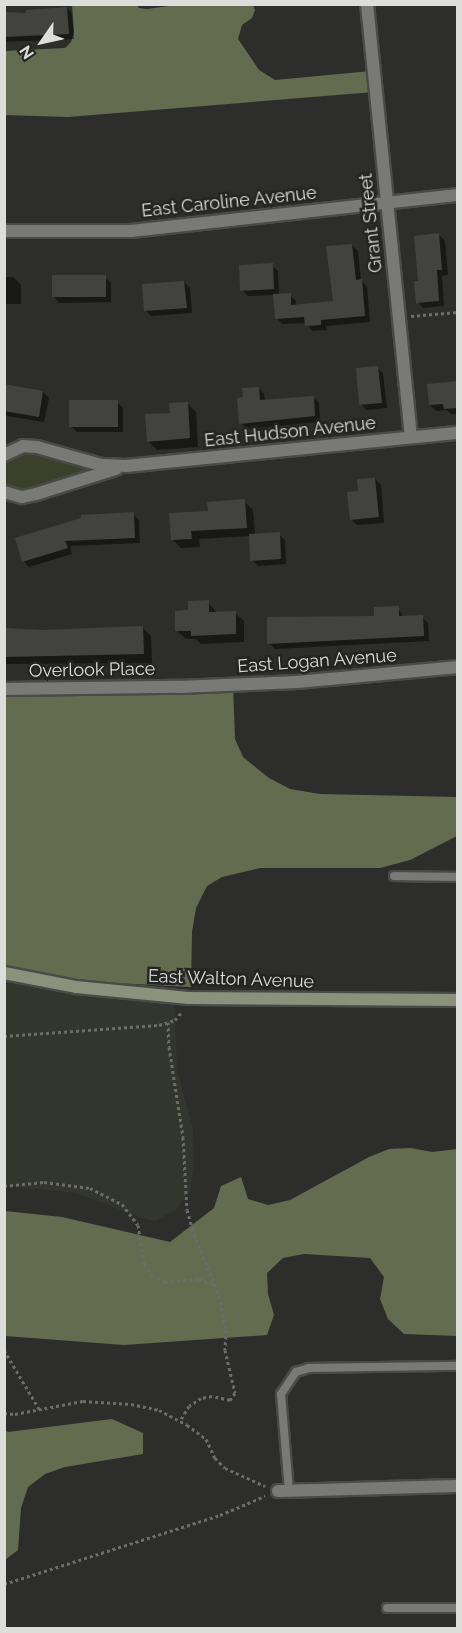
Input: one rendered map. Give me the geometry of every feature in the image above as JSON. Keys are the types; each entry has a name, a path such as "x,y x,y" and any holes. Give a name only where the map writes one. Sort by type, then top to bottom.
{"main road":[{"name":"East Walton Avenue","path":"4,974 76,987 188,998 458,1000"}],"street":[{"name":"Grant Street","path":"367,4 411,437"},
{"name":"East Caroline Avenue","path":"4,231 131,231 458,195"},
{"name":"East Hudson Avenue","path":"4,455 23,446 37,447 101,465 126,466 458,433"},
{"name":"East Hudson Avenue","path":"4,492 22,497 126,466"},
{"name":"East Logan Avenue","path":"179,687 297,682 458,667"},
{"name":"Overlook Place","path":"4,688 179,687"},
{"path":"284,1491 458,1486"}],"lane":[{"path":"394,876 458,877"},
{"path":"284,1491 281,1394 296,1372 319,1367 458,1366"},
{"path":"387,1608 458,1608"}],"path":[{"path":"399,317 458,312"},
{"path":"4,1036 168,1022 175,1020 183,1011 188,998"},
{"path":"168,1022 169,1047 183,1137 187,1210 214,1285 226,1330 225,1350 235,1393 230,1400 212,1396 201,1398 189,1406 180,1421"},
{"path":"4,1186 44,1182 90,1188 122,1204 138,1225 144,1264 152,1275 165,1282 198,1279 214,1285"},
{"path":"4,1350 39,1409"},
{"path":"4,1413 83,1401 106,1401 159,1410 206,1439 215,1458 225,1468 239,1477 284,1491"},
{"path":"4,1584 220,1515 284,1491"}],"shaded area":[{"path":"4,969 76,981 174,987 177,1070 193,1129 194,1162 190,1191 176,1210 155,1221 77,1193 5,1186"}],"green space":[{"path":"183,4 253,5 255,10 252,18 242,25 238,39 259,70 275,80 371,71 374,92 68,117 4,115 4,51 65,48 71,42 74,32 72,5 137,5 139,8 147,9"},
{"path":"23,447 125,466 36,494 5,492 4,455"},
{"path":"233,684 235,739 243,757 269,778 290,789 320,794 457,797 457,836 410,860 380,868 260,868 222,877 207,886 196,908 192,932 191,987 76,981 5,969 4,689"},
{"path":"411,1148 432,1152 457,1149 457,1336 404,1334 388,1319 380,1299 384,1277 370,1258 304,1254 283,1258 267,1273 268,1294 274,1315 267,1335 124,1345 5,1336 5,1211 62,1217 170,1242 214,1208 221,1186 241,1177 248,1199 268,1205 290,1200 369,1157 389,1149"},
{"path":"112,1419 143,1433 143,1454 65,1467 45,1474 28,1487 21,1508 18,1550 5,1560 5,1430 8,1432"}],"building":[{"path":"67,7 69,34 4,37 4,12 26,13 26,10"},
{"path":"439,233 442,270 437,270 439,301 416,303 414,281 418,281 414,236"},
{"path":"352,244 356,280 362,279 365,316 321,320 321,325 305,326 304,317 275,319 273,294 291,293 291,305 333,301 326,246"},
{"path":"273,263 274,289 240,291 239,265"},
{"path":"52,275 106,275 106,297 52,297"},
{"path":"184,281 187,308 144,311 142,284"},
{"path":"378,366 382,403 359,405 356,368"},
{"path":"458,381 458,408 444,409 443,404 429,405 427,384"},
{"path":"4,384 43,391 39,417 4,411"},
{"path":"259,387 260,400 314,396 315,416 239,424 237,398 243,397 242,388"},
{"path":"69,400 118,400 118,427 69,427"},
{"path":"188,402 190,438 147,442 145,414 170,413 169,403"},
{"path":"375,478 379,517 350,520 347,492 358,491 357,479"},
{"path":"245,499 247,528 191,531 192,539 171,540 169,513 208,511 207,502"},
{"path":"134,512 135,538 65,541 68,548 22,562 15,538 81,518 81,515"},
{"path":"280,532 281,559 250,561 249,534"},
{"path":"209,600 209,612 236,611 236,634 191,636 191,631 175,631 175,611 188,610 188,601"},
{"path":"399,606 399,616 423,615 424,636 267,644 267,617 374,616 374,607"},
{"path":"143,626 144,654 4,657 4,628 43,630"}]}
